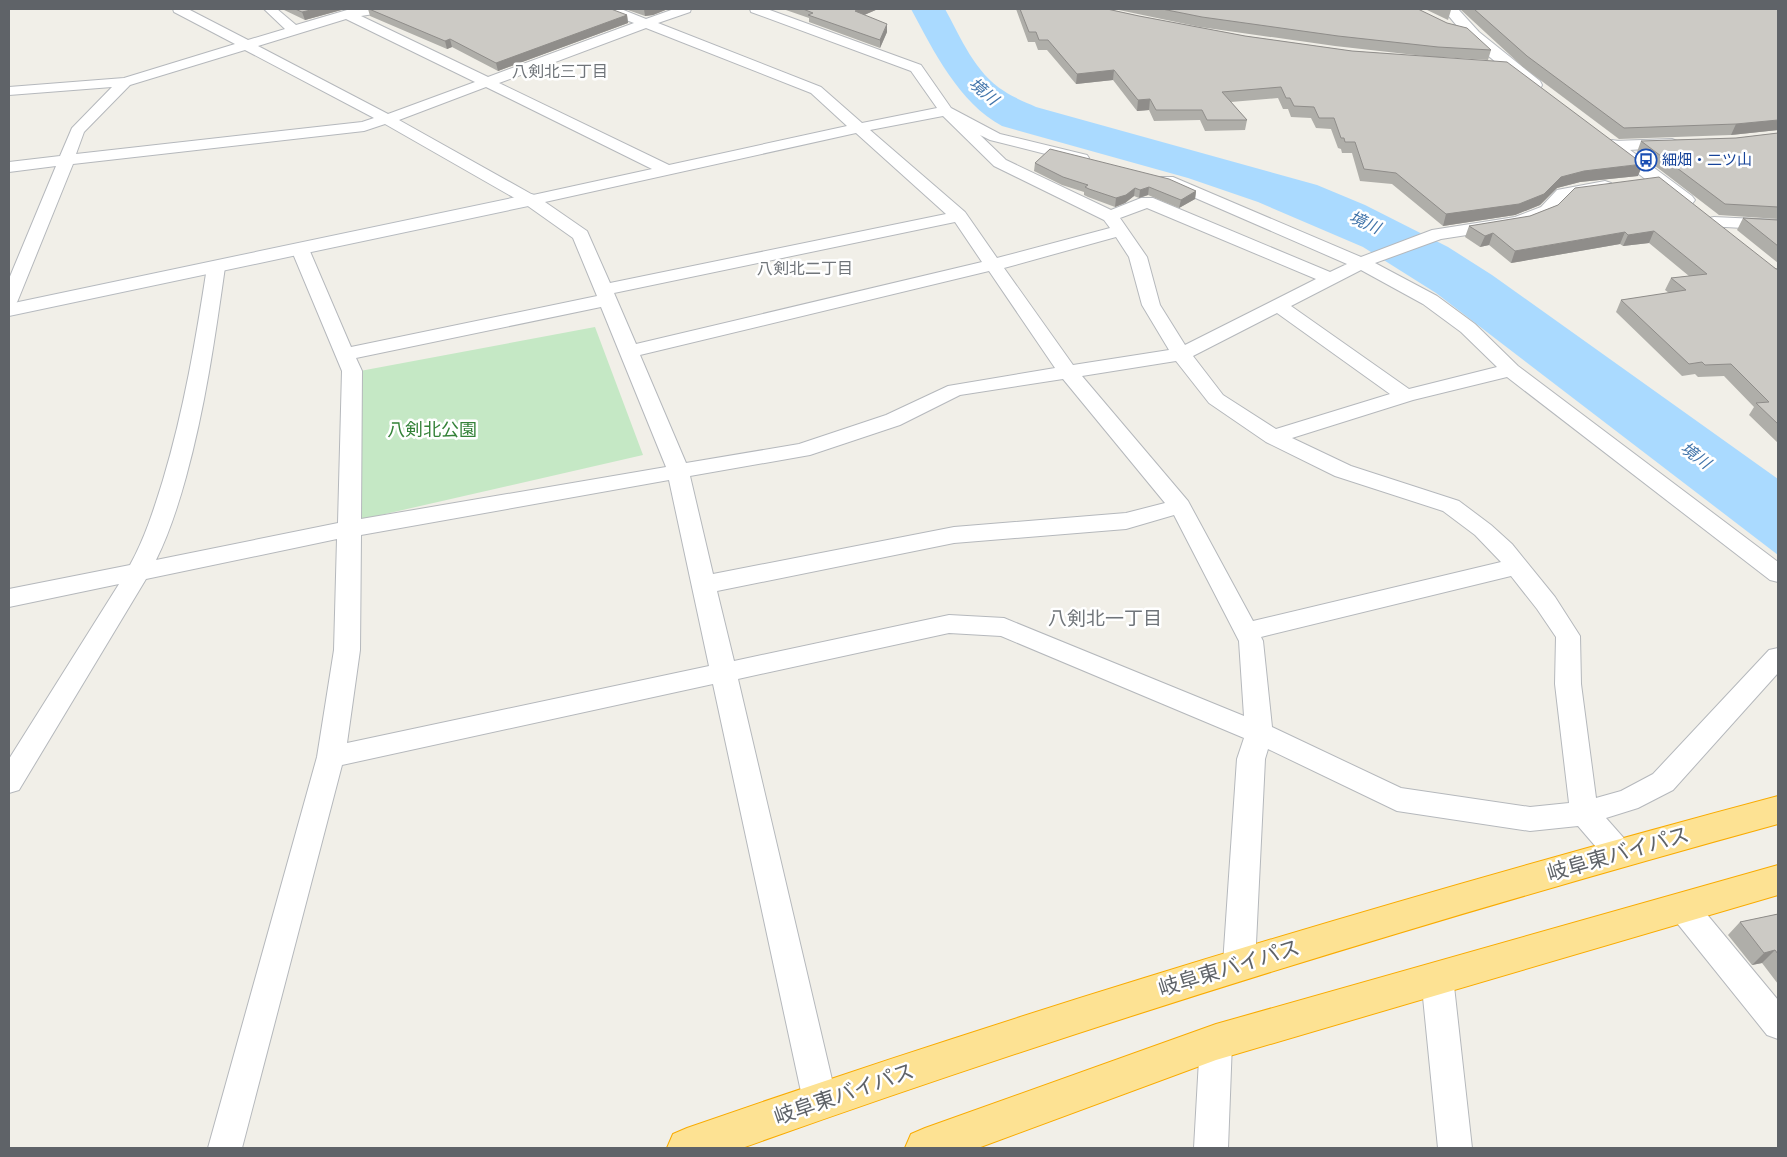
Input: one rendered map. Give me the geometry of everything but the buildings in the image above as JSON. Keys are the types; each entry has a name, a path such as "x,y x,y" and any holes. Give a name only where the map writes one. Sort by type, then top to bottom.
{"highway":[{"name":"岐阜東バイパス","path":"687,1148 820,1101 1239,964 1619,853 1778,810"},
{"path":"925,1148 1216,1042 1778,880"}],"main road":[{"path":"1450,9 1502,67 1550,97"},
{"path":"1597,134 1735,239"},
{"path":"9,310 216,268 531,200"}],"street":[{"path":"179,9 387,119 531,200 581,235 678,470 820,1101"},
{"path":"274,13 292,9"},
{"path":"9,91 125,82 347,14 382,9"},
{"path":"610,9 816,90 857,128 960,216 1066,371 1180,506 1251,640 1259,733 1251,759 1239,964"},
{"path":"9,167 66,162 364,126 685,9"},
{"path":"756,9 916,68 946,111 1000,163 1110,216 1138,257 1151,306 1181,354 1216,399 1273,437 1343,471 1451,506 1483,530 1504,550 1546,603 1568,636 1568,684 1584,813 1619,853"},
{"path":"274,13 294,30"},
{"path":"347,14 667,170"},
{"path":"1450,28 1473,35"},
{"path":"9,300 77,132 125,82"},
{"path":"531,200 857,128 946,111 995,136 1099,163"},
{"path":"1613,146 1691,144"},
{"path":"1155,177 1174,182 1365,262 1430,300 1468,328 1511,370 1778,574"},
{"path":"1639,182 1659,180"},
{"path":"9,598 349,529 678,470 802,450 893,420 954,390 1181,354 1365,262 1438,234 1519,222 1547,211 1563,192 1619,184"},
{"path":"1110,216 1146,202 1331,279"},
{"path":"345,354 960,216"},
{"path":"1714,222 1778,225"},
{"path":"628,352 993,265 1120,231"},
{"path":"225,1148 331,757 347,650 352,371 300,249"},
{"path":"9,782 78,674 136,573 157,532 182,447 203,358 216,268"},
{"path":"1278,305 1406,396"},
{"path":"1273,437 1406,396 1511,370"},
{"path":"704,585 954,535 1126,521 1180,506"},
{"path":"1246,632 1517,566"},
{"path":"331,757 949,624 1004,627 1259,733 1397,799 1530,819 1584,813 1628,800 1663,782 1778,657"},
{"path":"1684,908 1778,1024"},
{"path":"1437,977 1455,1148"},
{"path":"1211,1148 1216,1042"}],"green space":[{"name":"八剣北公園","path":"595,327 643,455 359,520 360,371"}],"water":[{"name":"境川","path":"911,9 945,9 963,43 985,75 1008,93 1036,107 1317,185 1365,205 1448,247 1492,275 1778,479 1778,555 1436,293 1363,247 1258,202 1188,178 1002,126 973,104 960,90 938,58"}],"place":[{"name":"細畑・二ツ山","path":"1646,160"}],"district":[{"name":"八剣北三丁目","path":"560,71"},
{"name":"八剣北二丁目","path":"805,268"},
{"name":"八剣北一丁目","path":"1105,618"}]}
